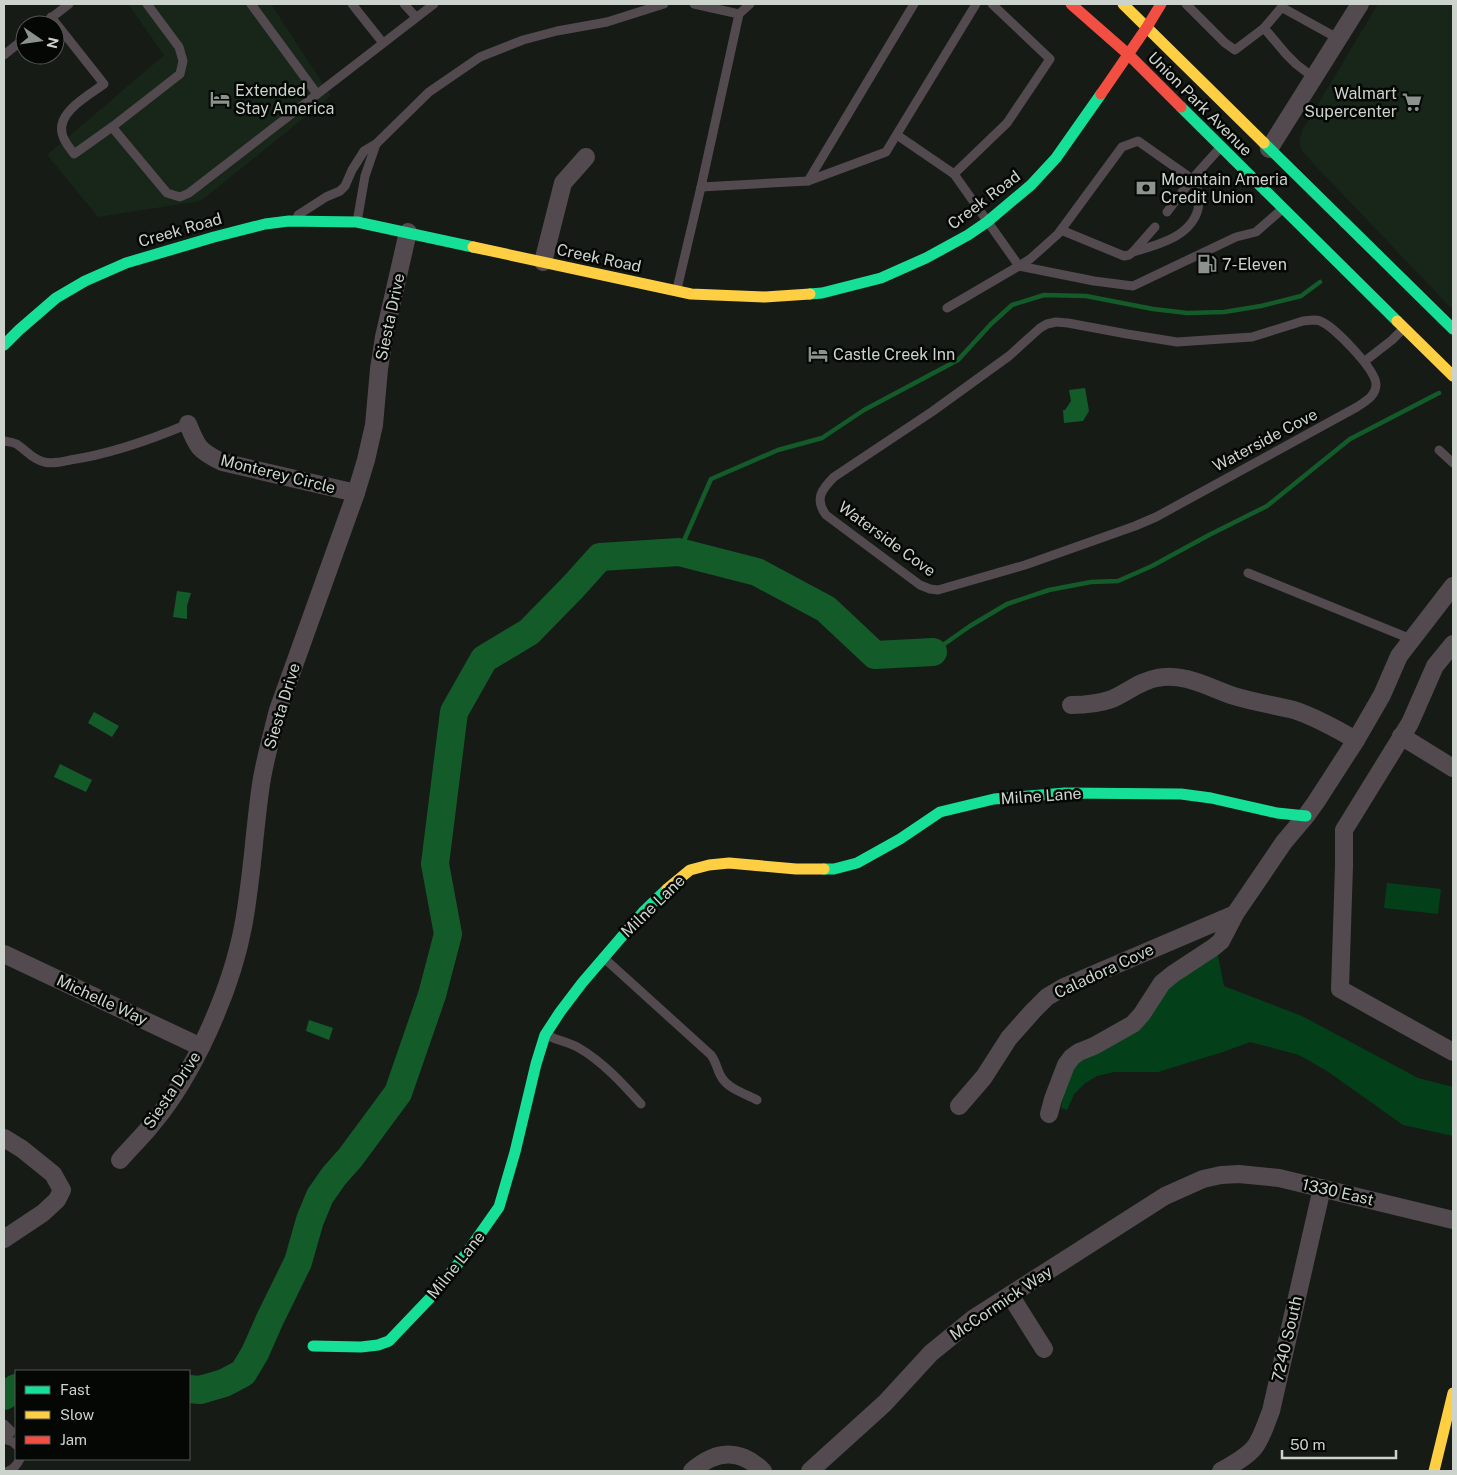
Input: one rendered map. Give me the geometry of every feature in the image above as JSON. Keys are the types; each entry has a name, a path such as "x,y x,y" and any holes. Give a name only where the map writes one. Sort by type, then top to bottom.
{"street":[{"name":"Union Park Avenue","path":"1071,4 1129,55 1220,148 1453,376"},
{"name":"Union Park Avenue","path":"1123,4 1453,330"},
{"name":"Creek Road","path":"4,346 19,330 56,298 85,281 126,263 214,237 265,224 289,221 358,222 691,294 766,297 822,293 881,278 904,269 948,246 987,222 1031,185 1056,158 1074,134 1129,55 1161,4"},
{"path":"1270,149 1360,4"},
{"path":"543,262 563,183 586,157"},
{"name":"Siesta Drive","path":"120,1160 154,1122 201,1047 218,1009 234,965 243,930 249,893 261,783 269,746 278,710 356,493 366,460 374,425 384,337 408,232"},
{"path":"1404,328 1409,323 1418,320"},
{"name":"Monterey Circle","path":"188,424 196,444 208,455 222,462 356,493"},
{"path":"1049,1114 1066,1065 1072,1057 1134,1024 1162,983 1221,941 1235,914 1284,842 1306,816 1356,740 1382,695 1399,656 1453,586"},
{"path":"1453,644 1435,666 1410,723 1344,830 1340,989 1453,1052"},
{"path":"1071,705 1094,705 1113,698 1140,683 1158,678 1175,677 1236,697 1295,711 1321,721 1356,740"},
{"path":"1401,736 1453,768"},
{"name":"Milne Lane","path":"313,1346 361,1347 378,1345 389,1341 431,1297 489,1223 499,1207 545,1035 560,1012 603,957 643,912 690,870 709,865 729,863 796,869 834,869 858,863 900,839 940,812 994,799 1065,793 1181,794 1211,798 1277,813 1306,816"},
{"name":"Caladora Cove","path":"959,1106 984,1078 1009,1038 1046,997 1064,987 1235,914"},
{"name":"Michelle Way","path":"4,954 201,1047"},
{"path":"4,1138 22,1149 53,1174 62,1190 57,1200 43,1213 4,1239"},
{"name":"1330 East","path":"1221,1175 1259,1175 1322,1188 1453,1220"},
{"name":"McCormick Way","path":"810,1471 885,1403 931,1353 974,1318 1165,1196 1203,1179 1221,1175"},
{"name":"7240 South","path":"1221,1471 1254,1448 1264,1431 1322,1188"},
{"path":"1010,1295 1044,1349"},
{"path":"1434,1471 1450,1418 1453,1393"},
{"path":"692,1471 712,1457 723,1454 748,1458 763,1471"}],"lane":[{"path":"54,15 69,4"},
{"path":"65,35 104,84 68,111 61,126 62,135 74,154 180,74 183,61 179,46 147,4"},
{"path":"250,4 317,94"},
{"path":"352,4 383,43"},
{"path":"404,4 416,17"},
{"path":"112,127 167,193 180,197 189,193 434,4"},
{"path":"289,221 340,191 364,151 376,144 429,92 480,57 523,40 557,31 607,22 664,4"},
{"path":"694,4 738,14"},
{"path":"677,291 738,14 750,4"},
{"path":"808,181 914,4"},
{"path":"701,187 808,181 886,152 976,4"},
{"path":"954,174 1007,123 1050,59 992,4"},
{"path":"1186,4 1233,50 1236,50 1264,28 1280,8 1338,38"},
{"path":"1264,28 1286,54 1314,78"},
{"path":"4,55 15,46"},
{"path":"897,135 954,174 1019,266 1094,281 1133,286 1236,237 1256,232 1282,209"},
{"path":"947,308 1030,259 1058,234 1122,147 1138,141 1192,179 1199,193 1199,204 1196,214 1192,223 1183,232 1170,240 1124,256 1061,230"},
{"path":"358,222 365,176 376,144"},
{"path":"1168,212 1192,179 1220,148"},
{"path":"1131,254 1156,227"},
{"name":"Waterside Cove","path":"1313,320 1320,321 1329,326 1365,361 1374,377 1376,385 1374,393 1368,400 1164,512 1135,526 1025,565 945,588 930,589 920,585 826,515 820,505 822,491 834,477 1009,356 1047,324 1056,322 1068,323 1177,342 1252,337 1303,321 1313,320"},
{"path":"1365,361 1404,328"},
{"path":"4,441 17,444 32,457 52,463 85,458 126,448 188,424"},
{"path":"1439,450 1453,463"},
{"path":"1248,573 1411,639"},
{"path":"603,957 711,1055 717,1064 722,1078 729,1086 757,1100"},
{"path":"545,1035 577,1047 596,1060 628,1089 641,1104"},
{"path":"4,1424 11,1431 6,1439"},
{"path":"8,1471 13,1469 20,1460"}],"shaded area":[{"path":"128,4 271,4 331,96 201,201 98,217 47,155 164,55"},
{"path":"1378,4 1453,4 1453,310 1311,161 1300,145 1302,131"},
{"path":"1085,388 1089,411 1083,421 1064,423 1063,410 1071,401 1069,390"},
{"path":"177,591 191,593 187,606 187,619 173,617"},
{"path":"94,712 119,726 112,737 88,723"},
{"path":"60,764 92,780 86,792 54,777"},
{"path":"1387,883 1441,889 1438,914 1384,908"},
{"path":"1217,951 1224,986 1302,1016 1418,1078 1453,1087 1453,1136 1403,1125 1327,1071 1299,1055 1250,1042 1158,1072 1114,1072 1097,1076 1084,1084 1074,1094 1067,1110 1061,1108 1068,1071 1179,974"},
{"path":"309,1020 333,1028 329,1040 306,1031"}],"waterway":[{"path":"679,552 711,479 778,450 822,438 864,410 958,360 991,324 1012,305 1044,295 1086,296 1153,309 1187,313 1224,312 1261,306 1301,296 1320,282"},
{"path":"933,652 970,626 1007,604 1049,590 1091,582 1118,581 1152,566 1267,506 1350,439 1439,393"},
{"path":"190,1389 200,1390 224,1383 243,1373 255,1353 298,1262 310,1220 320,1196 398,1093 432,995 448,934 435,864 454,712 484,659 529,632 600,557 679,552 757,572 826,609 875,655 933,652"},
{"path":"4,1396 15,1389"}],"traffic: fast":[{"path":"810,294 822,293 881,278 926,258 968,235 987,222 1031,185 1056,158 1101,94"},
{"path":"1181,107 1397,321"},
{"path":"1264,143 1453,329"},
{"path":"4,345 56,298 85,281 126,263 265,224 289,221 357,222 473,247"},
{"path":"824,869 834,869 857,863 900,839 940,812 994,799 1065,793 1181,794 1211,798 1277,813 1306,816"},
{"path":"313,1346 361,1347 378,1345 389,1341 431,1297 466,1254 499,1207 545,1035 582,983 643,912 667,889"}],"traffic: slow":[{"path":"1123,4 1264,143"},
{"path":"473,247 691,294 765,297 810,294"},
{"path":"1397,321 1453,376"},
{"path":"667,889 690,870 709,865 729,863 796,869 824,869"},
{"path":"1434,1471 1453,1393"}],"traffic: jam":[{"path":"1071,4 1129,55 1181,107"},
{"path":"1101,94 1161,4"}],"place":[{"name":"Extended Stay America","path":"220,99"},
{"name":"Walmart Supercenter","path":"1412,102"},
{"name":"Mountain Ameria Credit Union","path":"1146,188"},
{"name":"7-Eleven","path":"1207,264"},
{"name":"Castle Creek Inn","path":"818,354"}]}
